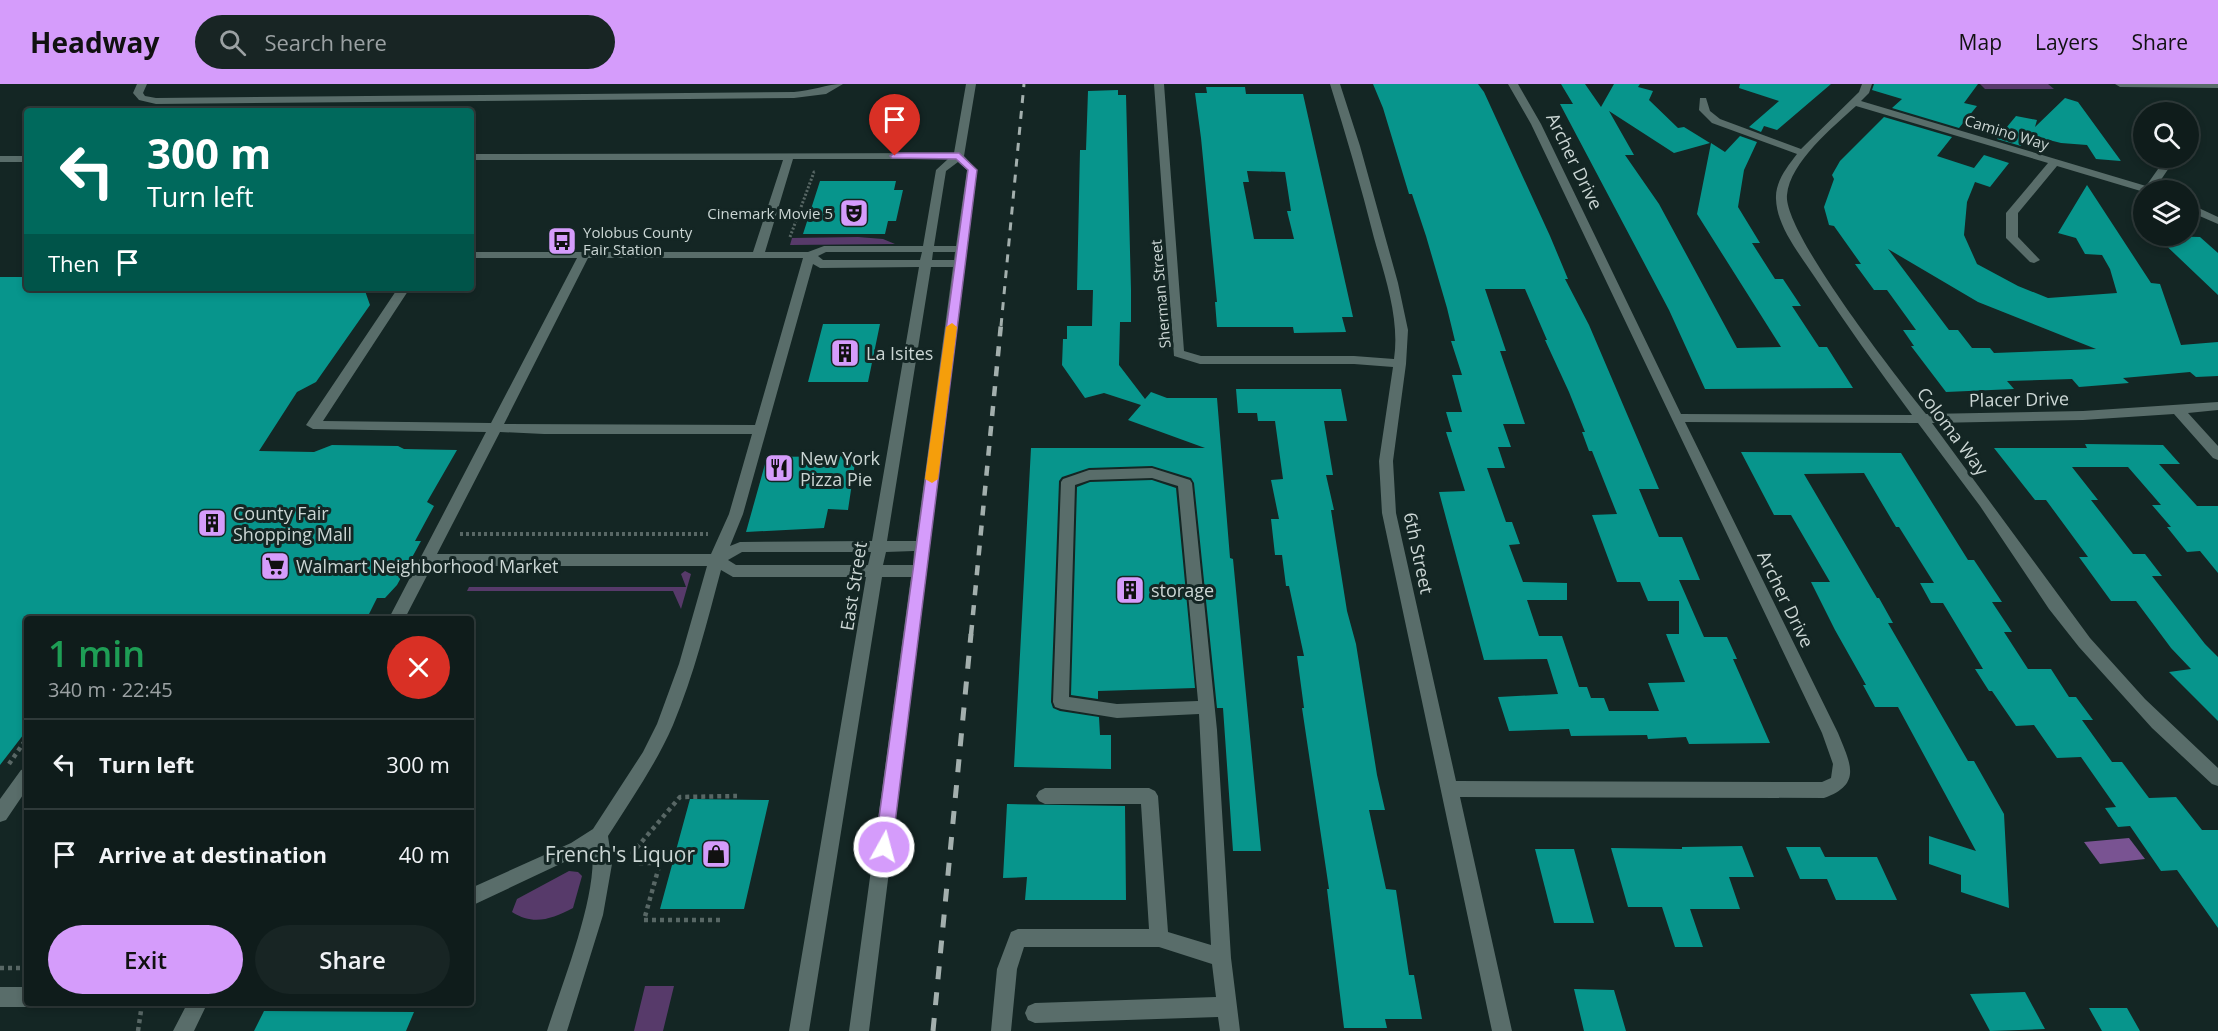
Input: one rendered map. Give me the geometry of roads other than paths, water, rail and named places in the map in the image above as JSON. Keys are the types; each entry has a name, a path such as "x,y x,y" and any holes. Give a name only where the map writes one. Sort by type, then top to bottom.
{"street":[{"path":"656,96 661,84"},
{"path":"959,156 971,84"},
{"name":"Sherman Street","path":"1159,84 1178,353 1200,360 1354,360 1400,364"},
{"name":"6th Street","path":"1335,84 1355,146 1402,330 1400,364 1386,461 1389,513 1502,1031"},
{"name":"Archer Drive","path":"1450,789 1824,790 1839,782 1842,764 1830,732 1676,418 1536,124 1513,84"},
{"name":"Coloma Way","path":"1867,84 1864,93 1792,164 1784,178 1781,194 1784,212 1791,230 1920,419 1973,487 2066,619 2100,662 2170,735 2218,779"},
{"path":"2120,84 2218,85"},
{"path":"140,88 142,98 156,101 794,96 814,94 835,86"},
{"path":"1703,100 1702,107 1706,114 1729,128 1803,153"},
{"name":"Camino Way","path":"1855,102 2133,185"},
{"path":"758,254 789,156"},
{"path":"474,159 959,156 972,170 859,1031"},
{"name":"East Street","path":"799,1031 941,170 959,156"},
{"path":"0,159 24,159"},
{"path":"2034,260 2012,238 2012,213 2054,162"},
{"path":"2199,212 2218,221"},
{"path":"398,616 585,254"},
{"path":"474,255 810,255 820,264 927,256 961,256"},
{"path":"474,896 577,849 599,835 649,756 665,724 687,664 716,560 736,514 810,255"},
{"path":"402,291 313,425 440,425 544,430 760,429"},
{"name":"Placer Drive","path":"1676,418 1920,419 2069,416 2218,406"},
{"path":"2178,410 2218,455"},
{"path":"1207,707 1117,711 1061,702 1068,482 1089,475 1152,473 1185,483 1207,707 1221,958 1225,1007 1230,1031"},
{"path":"426,560 716,560 740,547 923,546"},
{"path":"716,560 733,571 920,571"},
{"path":"0,814 24,779"},
{"path":"1045,796 1149,796 1159,938"},
{"path":"558,1031 593,915 603,864 599,835"},
{"path":"1001,1031 1007,969 1018,938 1159,938 1221,958"},
{"path":"0,997 24,997"},
{"path":"183,1031 196,1006"},
{"path":"1035,1012 1225,1007"}],"railway":[{"path":"1001,326 1024,84"},
{"path":"971,635 1001,324"},
{"path":"933,1031 971,634"}],"place":[{"name":"Cinemark Movie 5","path":"854,213"},
{"name":"Yolobus County Fair Station","path":"562,241"},
{"name":"La Isites","path":"845,353"},
{"name":"New York Pizza Pie","path":"779,468"},
{"name":"County Fair Shopping Mall","path":"212,523"},
{"name":"Walmart Neighborhood Market","path":"275,566"},
{"name":"storage","path":"1130,590"},
{"name":"French's Liquor","path":"716,854"}]}
